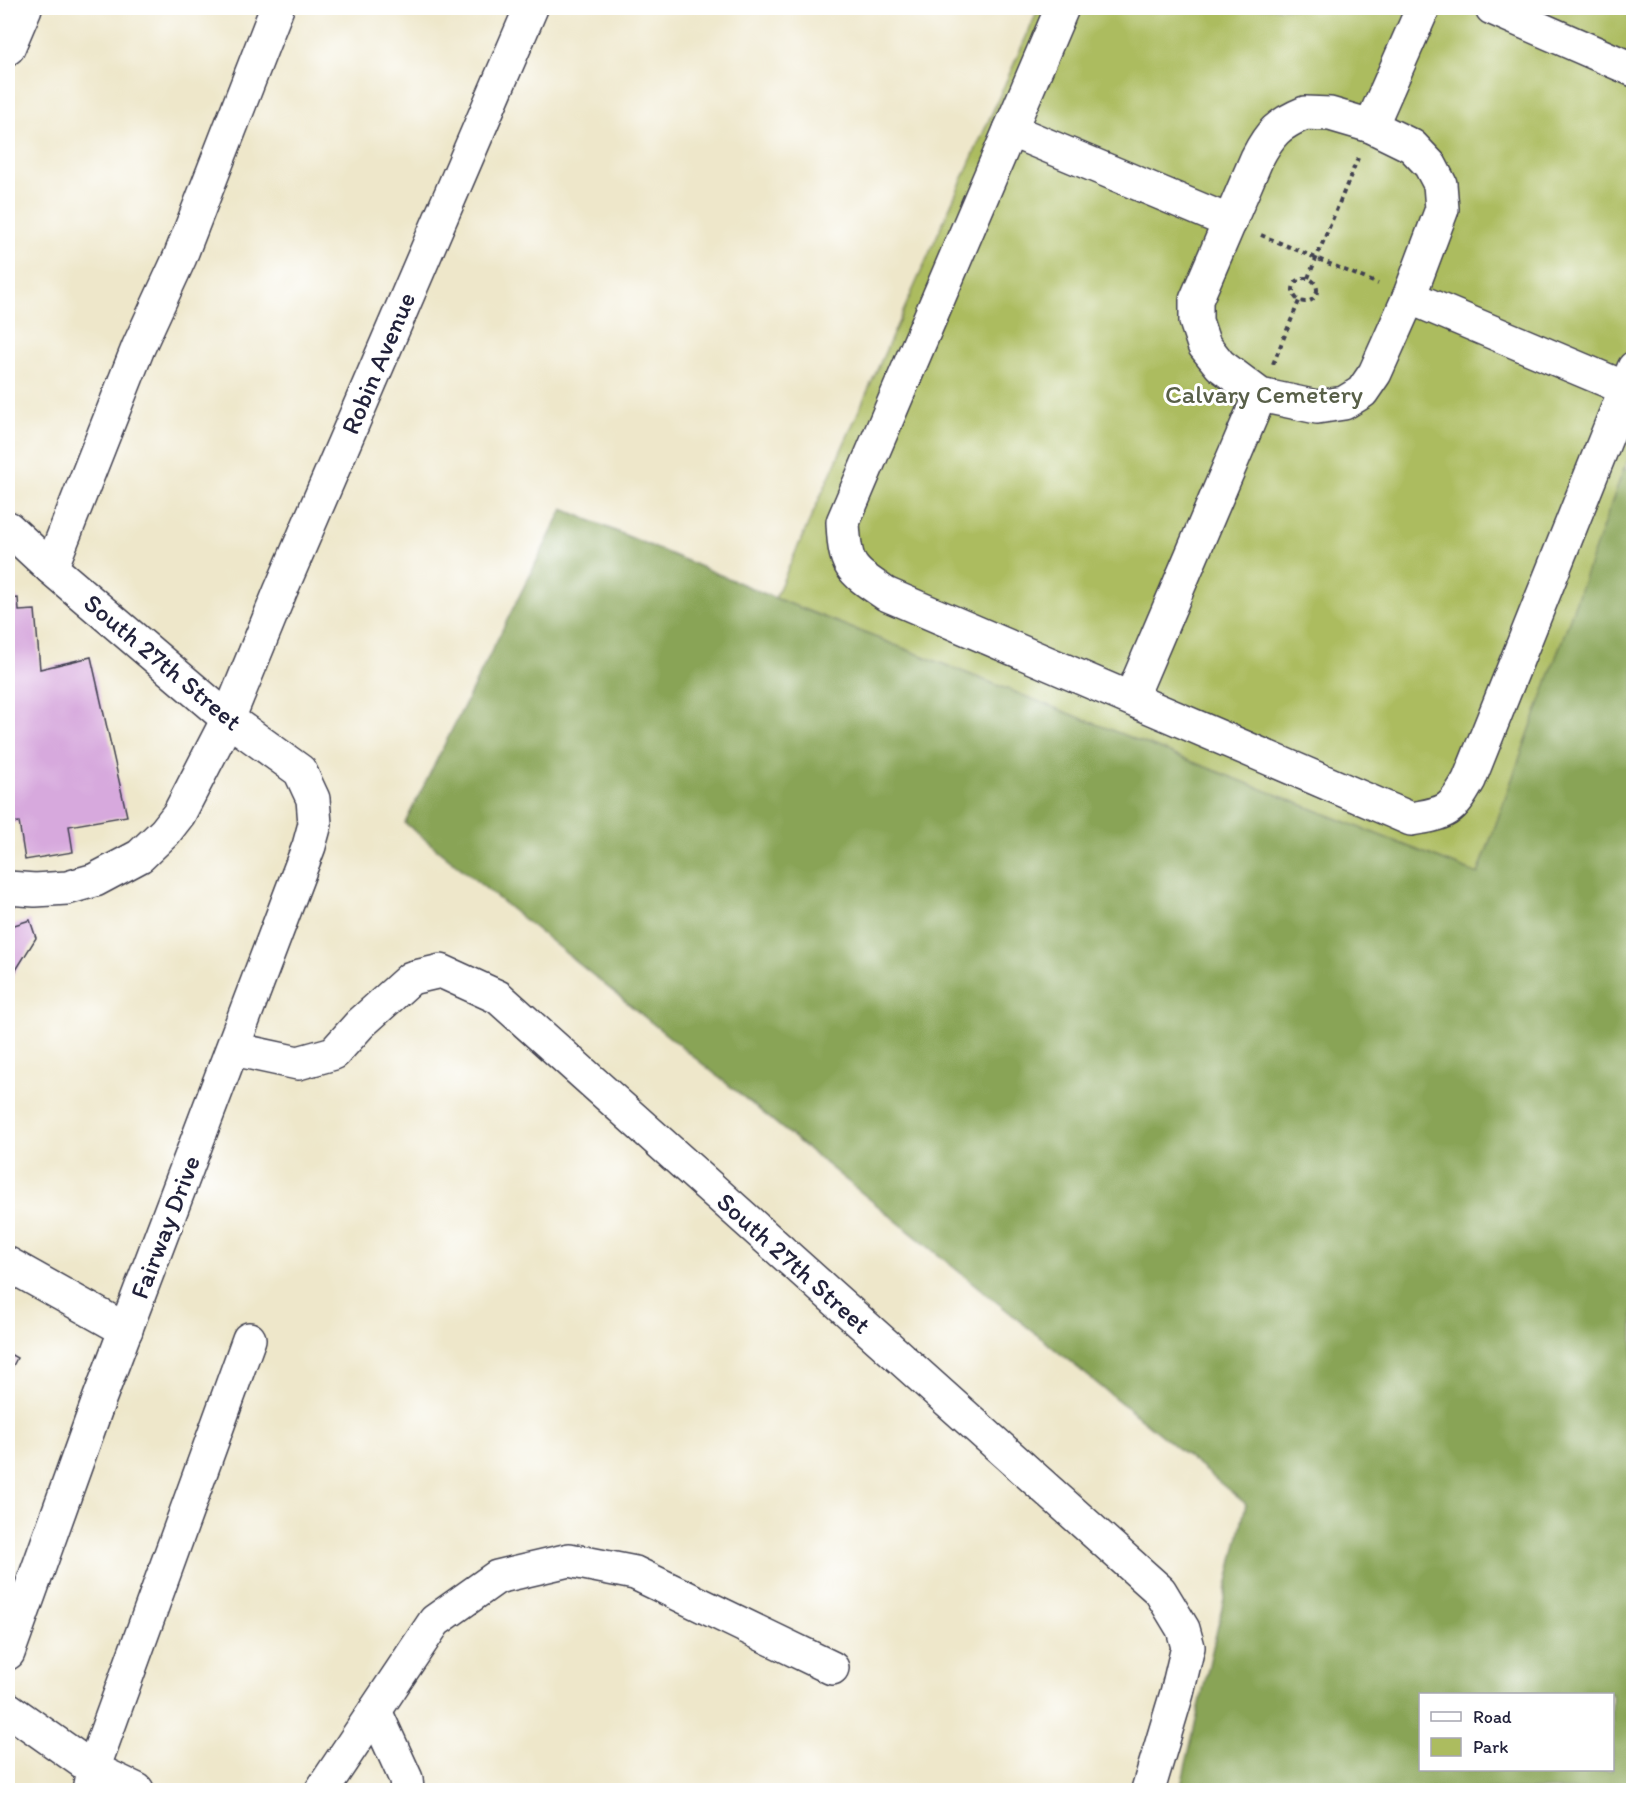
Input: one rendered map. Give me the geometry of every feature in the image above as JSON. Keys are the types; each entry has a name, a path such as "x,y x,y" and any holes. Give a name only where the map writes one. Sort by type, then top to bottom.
{"street":[{"path":"8,48 25,8"},
{"path":"51,568 138,348 180,257 277,8"},
{"name":"Robin Avenue","path":"8,888 35,890 67,888 95,880 140,856 165,832 179,814 228,719 531,8"},
{"path":"1062,8 843,522 844,552 856,574 886,594 1411,819 1435,815 1455,804 1469,780 1629,378 1409,297"},
{"path":"1371,126 1423,8"},
{"path":"1492,8 1634,70"},
{"path":"1305,113 1330,114 1371,126 1412,146 1430,165 1440,184 1442,209 1409,297 1375,373 1362,392 1344,403 1317,407 1260,395 1220,365 1204,345 1196,321 1196,300 1257,158 1269,136 1284,121 1305,113"},
{"path":"1010,130 1230,222"},
{"path":"1131,698 1260,395"},
{"name":"South 27th Street","path":"8,528 51,568 228,719 300,771 313,799"},
{"name":"Fairway Drive","path":"8,1653 126,1330 309,846 315,824 313,799"},
{"name":"South 27th Street","path":"233,1049 298,1063 334,1053 360,1024 411,978 441,971 498,997 1160,1591 1183,1629 1188,1647 1148,1791"},
{"path":"8,1264 126,1330"},
{"path":"91,1780 249,1339"},
{"path":"322,1791 435,1621 497,1577 569,1560 635,1573 832,1668"},
{"path":"8,1709 91,1780 137,1791"},
{"path":"375,1711 406,1779 407,1791"}],"path":[{"path":"1308,278 1371,126"},
{"path":"1230,222 1409,297"},
{"path":"1308,278 1316,282 1318,291 1315,299 1307,303 1299,301 1293,295 1293,286 1299,279 1308,278"},
{"path":"1260,395 1299,301"}],"green space":[{"name":"Calvary Cemetery","path":"1039,8 1633,8 1633,446 1478,874 775,598"},
{"path":"1624,468 1634,471 1633,1790 1180,1790 1246,1504 405,823 563,509 775,598 1478,874"}],"building":[{"path":"18,598 19,611 35,610 40,669 91,657 127,816 69,826 73,852 25,860 19,822 11,823 8,805 8,599"},
{"path":"30,920 36,938 8,983 8,927"},
{"path":"8,1353 17,1358 8,1375"}]}
